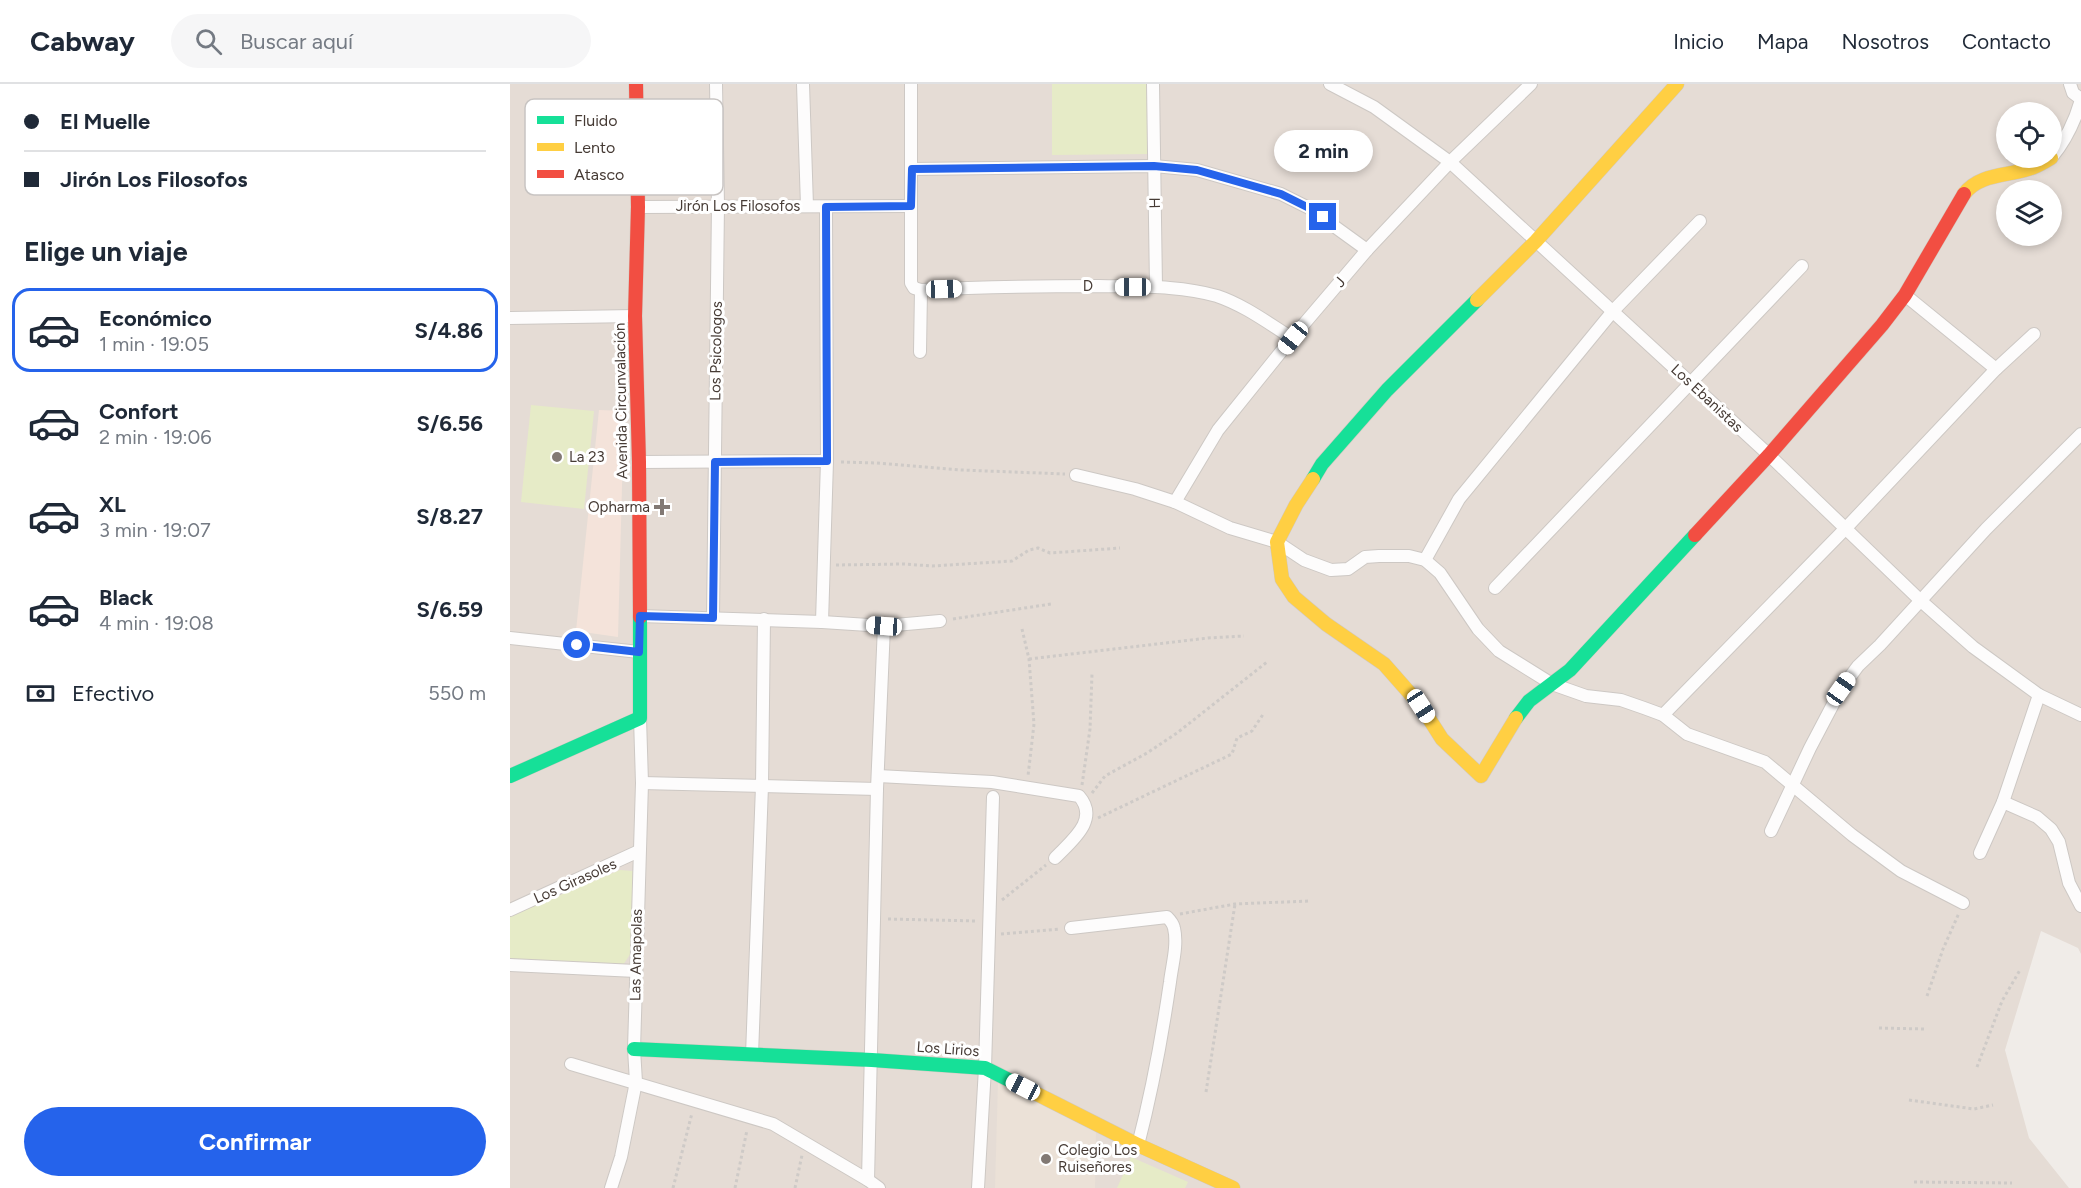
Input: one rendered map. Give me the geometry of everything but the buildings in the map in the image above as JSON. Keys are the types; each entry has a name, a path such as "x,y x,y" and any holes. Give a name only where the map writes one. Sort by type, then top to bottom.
{"street":[{"name":"Avenida Circunvalación","path":"636,84 636,99"},
{"name":"Los Psicologos","path":"716,84 716,99"},
{"path":"803,84 807,206"},
{"path":"911,84 911,206 920,352"},
{"name":"H","path":"1153,84 1156,287"},
{"name":"Los Ebanistas","path":"1330,84 1374,107 1450,162 1769,455 1921,601 1973,647 2039,695 2081,715"},
{"name":"J","path":"1175,502 1218,430 1293,338 1368,250 1450,162 1531,84"},
{"path":"1677,84 1536,241 1387,390 1322,464 1296,505 1277,542 1282,579 1294,597 1326,624 1384,664 1421,706 1442,739 1481,776 1517,716 1529,701 1570,670 1769,455 1882,325 1905,295 1956,205 1970,186 1984,179 2032,168"},
{"path":"2062,145 2081,99 2073,93 2070,84"},
{"path":"912,169 1154,166 1197,170 1281,194 1309,208 1368,250"},
{"name":"Avenida Circunvalación","path":"638,195 635,315 639,462 640,718"},
{"name":"Los Psicologos","path":"713,618 718,195"},
{"name":"Jirón Los Filosofos","path":"638,207 911,206"},
{"path":"822,622 827,461 826,207"},
{"path":"1425,561 1459,499 1613,311 1700,221"},
{"path":"1495,588 1802,266"},
{"name":"D","path":"916,286 1156,287 1217,296 1241,306 1293,338"},
{"path":"1905,295 1996,369"},
{"path":"510,318 635,315"},
{"path":"1663,715 1845,529 1996,369 2034,334"},
{"path":"1772,831 1841,689 1858,666 1986,529 2081,434"},
{"path":"639,462 827,461"},
{"path":"1076,475 1135,489 1175,502 1230,528 1277,542 1304,560 1331,570 1348,569 1365,558 1379,556 1409,556 1425,561 1440,573 1478,629 1500,651 1552,684 1586,696 1621,700 1663,715 1687,734 1765,762 1852,835 1901,871 1963,903"},
{"path":"640,616 764,619 884,626 940,621"},
{"path":"752,1055 762,786 764,619"},
{"path":"868,1180 884,626"},
{"path":"510,638 639,652"},
{"path":"1980,853 2003,802 2039,695"},
{"path":"510,776 640,718"},
{"name":"Las Amapolas","path":"612,1188 621,1157 636,1082 634,1049 642,783 640,718"},
{"path":"642,783 762,786 992,782 1080,796 1085,802 1086,824 1055,858"},
{"path":"978,1188 985,1068 993,796"},
{"path":"2003,802 2037,817 2051,829 2059,842 2069,884 2081,906"},
{"name":"Los Girasoles","path":"510,909 639,851"},
{"path":"1071,928 1167,917 1175,929 1175,945 1151,1097 1138,1145"},
{"path":"510,965 636,971"},
{"name":"Los Lirios","path":"634,1049 872,1060 985,1068 1138,1145 1233,1188"},
{"path":"571,1064 696,1099 774,1124 879,1188"},
{"path":"1198,1188 1204,1174"}],"path":[{"path":"827,461 961,471 1076,475"},
{"path":"824,565 943,566 1012,561 1029,550 1038,548 1050,553 1120,548"},
{"path":"940,621 1051,604"},
{"path":"1022,629 1029,659 1034,724 1027,788"},
{"path":"1029,659 1208,638 1244,636"},
{"path":"1085,802 1105,776 1177,733 1267,662"},
{"path":"1085,772 1090,729 1092,674"},
{"path":"1086,824 1232,754 1237,738 1252,731 1264,713"},
{"path":"874,918 989,916 1055,858"},
{"path":"1167,917 1235,904 1309,901"},
{"path":"1927,996 1943,949 1963,903"},
{"path":"1206,1092 1235,904"},
{"path":"988,935 1071,928"},
{"path":"1977,1067 2002,1001 2020,970"},
{"path":"1879,1028 1926,1029"},
{"path":"673,1188 696,1099"},
{"path":"1909,1100 1974,1109 1993,1105"},
{"path":"735,1188 750,1116"},
{"path":"795,1188 804,1141"},
{"path":"1914,1182 2012,1183"}],"shaded area":[{"path":"510,84 2081,84 2081,954 2078,948 2041,931 2005,1050 2029,1138 2069,1188 510,1188"},
{"path":"599,410 624,411 618,637 576,631"},
{"name":"Colegio Los Ruiseñores","path":"998,1082 1096,1131 1095,1188 995,1188"}],"green space":[{"path":"1052,84 1151,84 1152,154 1052,155"},
{"name":"La 23","path":"531,405 594,411 584,509 521,502"},
{"path":"620,870 633,871 631,953 623,965 510,959 510,916"},
{"path":"1131,1157 1188,1182 1185,1188 1117,1188"}],"traffic: fast":[{"path":"1313,479 1322,464 1387,390 1477,300"},
{"path":"1516,718 1529,701 1570,670 1695,535"},
{"path":"510,776 640,718 640,617"},
{"path":"634,1049 872,1060 985,1068 1035,1093"}],"traffic: slow":[{"path":"1477,300 1536,241 1677,84"},
{"path":"1964,194 1976,183 2031,168"},
{"path":"1313,479 1296,505 1277,542 1282,579 1294,597 1326,624 1384,664 1421,706 1442,739 1481,776 1516,718"},
{"path":"1035,1093 1138,1145 1233,1188"}],"traffic: jam":[{"path":"636,84 636,99"},
{"path":"1695,535 1769,455 1882,325 1905,295 1964,194"},
{"path":"638,195 635,316 640,617"}],"place":[{"name":"La 23","path":"557,457"},
{"name":"Opharma","path":"662,507"},
{"name":"Colegio Los Ruiseñores","path":"1046,1159"}],"route":[{"path":"577,645 639,652 640,616 713,618 715,462 827,461 826,207 911,206 912,169 1154,166 1197,170 1224,176 1281,194 1323,217"}]}
